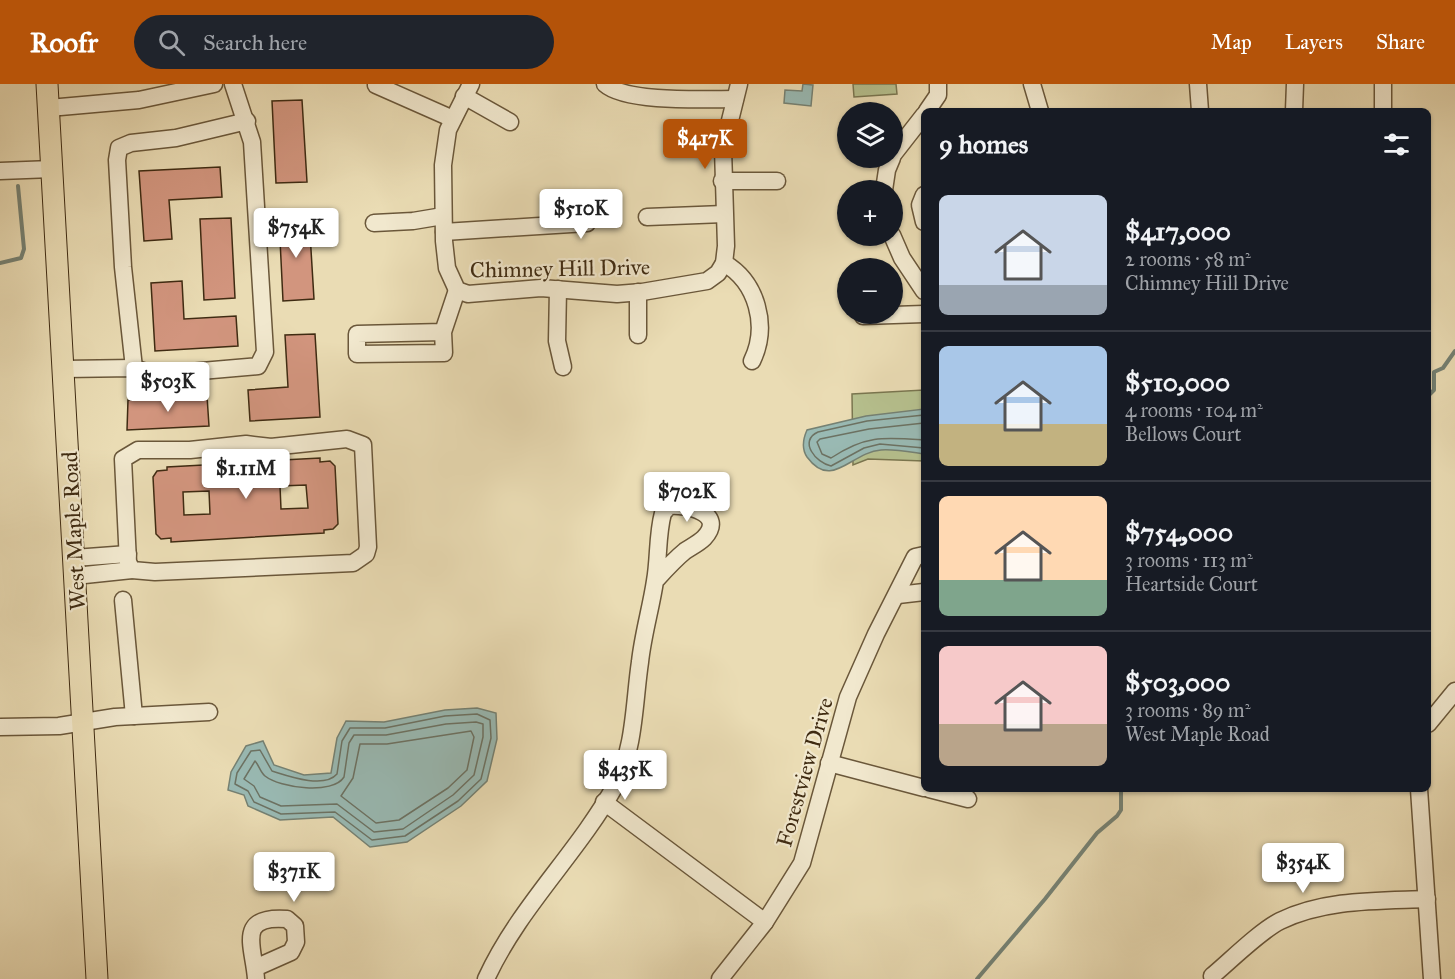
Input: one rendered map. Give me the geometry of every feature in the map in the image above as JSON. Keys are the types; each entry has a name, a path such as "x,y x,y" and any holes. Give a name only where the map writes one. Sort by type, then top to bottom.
{"main road":[{"name":"West Maple Road","path":"47,84 97,979"}],"street":[{"path":"49,108 139,100 214,84"},
{"path":"64,369 134,368 155,375 258,366 265,352 252,142 233,84"},
{"path":"605,84 625,93 661,98 737,91 723,149 722,181 726,246 724,264 738,272 748,284 757,303 760,345 752,361"},
{"path":"929,108 938,95 938,84"},
{"path":"1032,84 1039,108"},
{"path":"1200,108 1198,84 1210,84"},
{"path":"1294,84 1294,108"},
{"path":"1383,84 1383,108"},
{"path":"376,86 453,119"},
{"path":"468,90 510,122"},
{"name":"Chimney Hill Drive","path":"468,90 448,130 443,165 443,224 447,268 457,290 468,294 541,288 617,294 638,292 707,280 718,273 724,264"},
{"path":"903,143 921,119"},
{"path":"134,368 123,267 117,160 119,148 132,143 177,138 247,121"},
{"path":"0,171 52,169"},
{"path":"722,181 777,181"},
{"path":"647,217 724,214"},
{"path":"374,223 413,221 443,224 553,224"},
{"path":"897,246 921,286"},
{"path":"558,289 557,341 563,367"},
{"path":"443,332 357,334 357,354 444,353 443,332 457,290"},
{"path":"638,292 638,335"},
{"path":"903,315 921,314"},
{"path":"75,567 130,562 155,572 352,563 366,554 368,547 363,445 347,439 271,447 246,444 190,450 138,450 130,453 123,459 130,562"},
{"path":"486,979 500,948 518,920 615,785 627,754 640,660 655,581 663,513 669,506 680,505 694,507 704,513 709,520 708,531 703,539 673,561 655,581"},
{"name":"Forestview Drive","path":"720,979 765,922 802,863 848,697 878,629 898,595 910,563 915,557 921,556"},
{"path":"898,595 921,592"},
{"path":"123,600 134,716"},
{"path":"1431,719 1455,691"},
{"path":"0,727 59,726 134,716 209,712"},
{"path":"829,763 921,787"},
{"path":"941,792 968,799"},
{"path":"1419,792 1432,979"},
{"path":"604,802 765,922"},
{"path":"1212,976 1279,921 1314,909 1358,902 1427,899"}],"green space":[{"path":"853,84 896,84 897,94 854,97"},
{"path":"921,390 921,461 868,459 853,465 852,394"}],"water":[{"path":"803,84 813,85 811,106 784,103 785,90 802,91"},
{"path":"921,409 921,454 881,450 870,452 842,467 825,471 816,467 805,454 803,444 807,430 866,416"},
{"path":"477,708 496,713 497,739 487,781 461,806 407,842 370,847 333,817 280,820 248,806 244,795 228,790 231,772 246,746 263,741 274,765 304,775 331,773 337,738 346,721 384,722 445,710"}],"building":[{"path":"302,100 307,182 276,183 272,101"},
{"path":"220,167 222,197 169,200 172,239 144,241 139,171"},
{"path":"309,217 314,299 283,301 279,219"},
{"path":"231,218 235,298 204,300 200,219"},
{"path":"182,281 184,319 236,316 238,346 155,351 151,283"},
{"path":"315,334 320,417 250,421 248,390 288,387 285,335"},
{"path":"207,396 209,426 127,430 128,400"},
{"path":"320,458 320,462 330,461 335,466 338,524 333,529 324,530 324,533 171,542 171,538 161,539 156,534 153,477 157,471 167,470 167,467 222,464 223,468 264,466 264,461","holes":["306,485 308,508 281,509 280,486","209,491 210,514 184,515 183,492"]}],"waterway":[{"path":"0,263 21,258 24,249 18,186"},
{"path":"1431,393 1434,390 1434,372 1443,368 1455,351"},
{"path":"977,979 1097,833 1117,816 1121,810 1121,792"}]}
